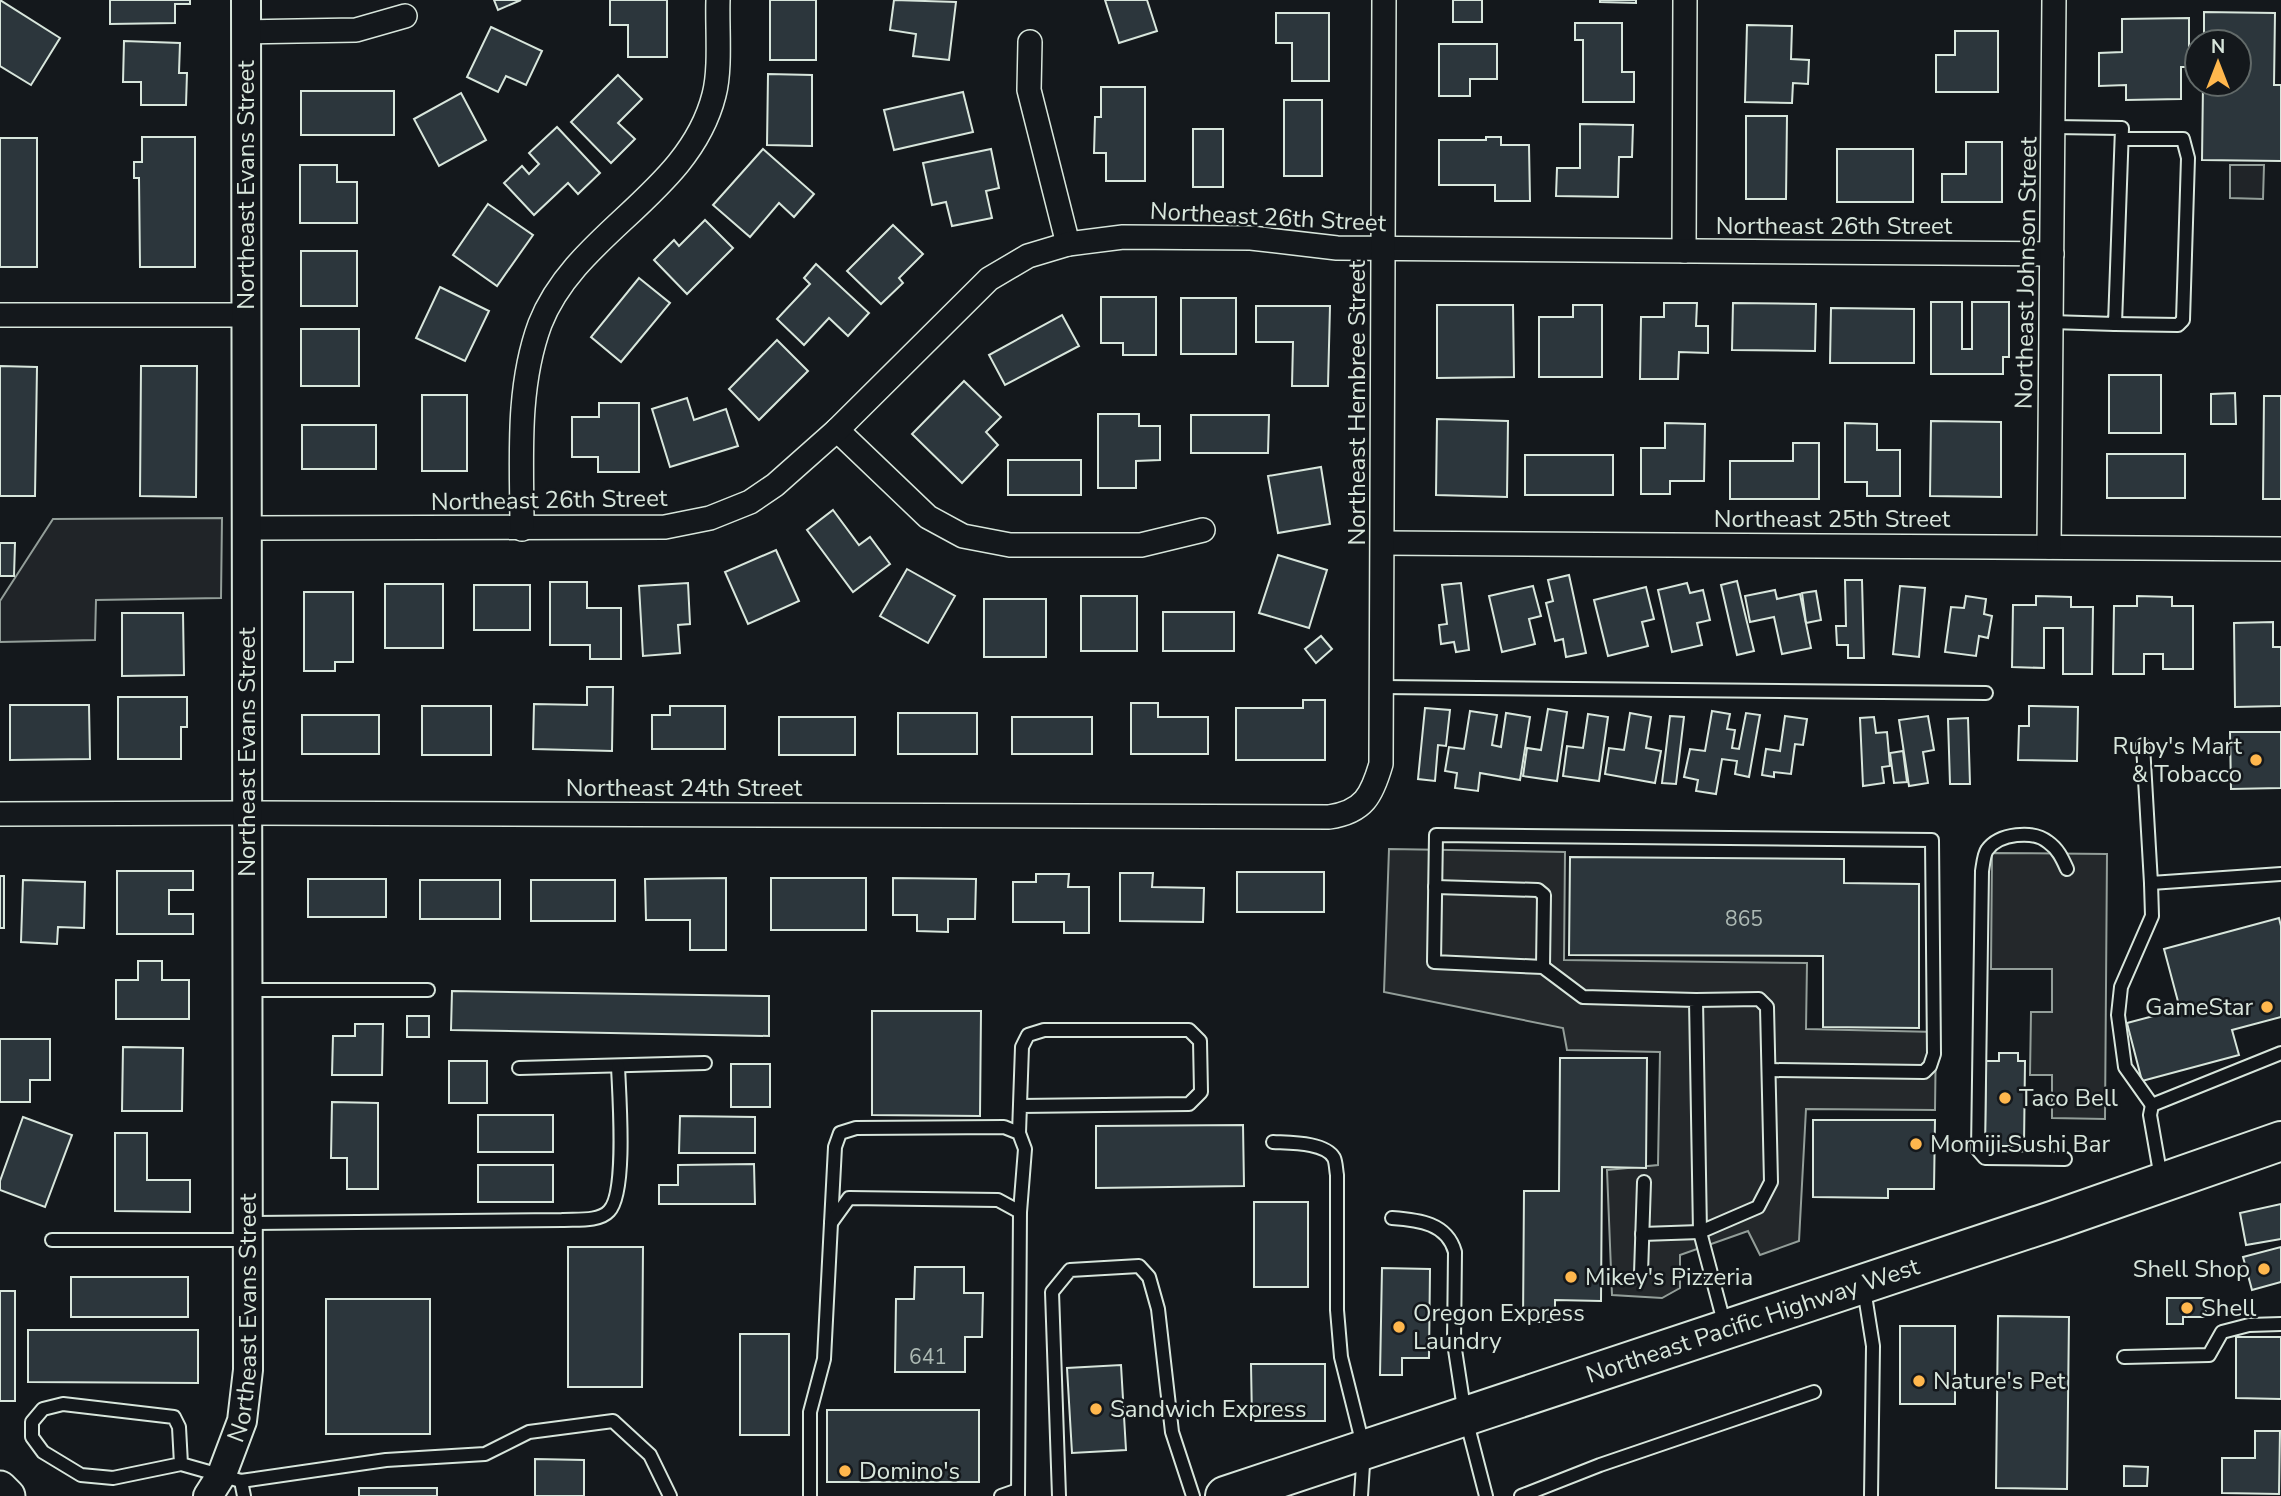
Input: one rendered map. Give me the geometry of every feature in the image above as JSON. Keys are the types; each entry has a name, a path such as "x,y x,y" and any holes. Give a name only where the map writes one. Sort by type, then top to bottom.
{"highway":[{"name":"Northeast Pacific Highway West","path":"1225,1496 2055,1220 2281,1142"}],"main road":[{"path":"0,1488 8,1496"}],"street":[{"name":"Northeast Evans Street","path":"224,1483 242,1421 248,1370 246,0"},
{"path":"522,529 522,418 527,371 541,323 562,285 592,250 681,163 699,136 715,93 718,0"},
{"name":"Northeast Hembree Street","path":"1364,801 1375,786 1381,764 1384,0"},
{"path":"1684,251 1685,0"},
{"name":"Northeast Johnson Street","path":"2049,547 2054,0"},
{"path":"246,32 356,30 405,16"},
{"path":"1030,42 1029,90 1068,244"},
{"name":"Northeast 26th Street","path":"247,528 665,527 710,518 750,502 775,485 837,430 989,279 1028,256 1068,244 1123,237 1251,238 1337,248 1384,249 2052,254"},
{"path":"0,315 247,315"},
{"path":"837,430 928,517 963,536 1010,545 1141,545 1203,530"},
{"name":"Northeast 25th Street","path":"1382,543 2281,548"},
{"name":"Northeast 24th Street","path":"0,814 1329,817 1347,814 1364,801"}],"lane":[{"path":"2051,322 2178,325 2183,320 2188,158 2183,139 2054,127"},
{"path":"2115,324 2122,134"},
{"path":"1382,687 1986,693"},
{"path":"2143,745 2152,916 2121,987 2118,1015 2125,1068 2151,1104 2150,1115 2161,1182"},
{"path":"1642,1234 1700,1232 1758,1207 1771,1182 1769,1070 1768,1007 1759,999 1583,997 1543,967 1434,962 1436,835 1932,841 1934,1054 1930,1066 1924,1072 1769,1070"},
{"path":"2066,1159 1985,1158 1978,1150 1982,871 1986,850 2012,835 2031,836 2046,840 2059,852 2067,869"},
{"path":"2151,883 2281,874"},
{"path":"1435,887 1538,890 1544,895 1543,967"},
{"path":"247,990 428,989"},
{"path":"1696,1000 1700,1232 1725,1328"},
{"path":"1001,1496 1018,1493 1020,1212 1025,1149 1019,1133 1022,1047 1028,1035 1044,1030 1189,1030 1200,1041 1201,1092 1189,1104 1020,1106"},
{"path":"2151,1104 2281,1054"},
{"path":"519,1068 705,1063"},
{"path":"52,1240 598,1218 609,1211 616,1196 620,1166 618,1066"},
{"path":"810,1496 810,1412 824,1359 835,1147 840,1133 856,1128 1004,1127 1019,1133"},
{"path":"1273,1142 1307,1144 1334,1157 1337,1310 1341,1357 1364,1450 1361,1496"},
{"path":"1641,1274 1643,1182"},
{"path":"831,1223 849,1198 998,1200 1020,1212"},
{"path":"1392,1218 1430,1224 1444,1231 1452,1242 1455,1252 1454,1343 1465,1415 1486,1496"},
{"path":"1059,1496 1052,1292 1070,1270 1123,1265 1139,1266 1149,1277 1158,1308 1172,1432 1193,1496"},
{"path":"1863,1282 1873,1346 1871,1496"},
{"path":"2124,1357 2209,1354 2222,1332 2249,1325 2281,1325"},
{"path":"1521,1496 1600,1465 1814,1392"},
{"path":"181,1464 179,1427 174,1417 63,1404 43,1409 32,1422 32,1437 43,1452 81,1475 113,1478 181,1464 224,1483 244,1496"},
{"path":"224,1483 386,1460 485,1454 529,1432 613,1421 650,1455 670,1496"}],"shaded area":[{"path":"2230,165 2264,165 2263,199 2230,198"},
{"path":"222,518 221,598 96,600 95,640 0,642 0,601 53,519"},
{"path":"1389,849 1565,852 1564,960 1807,963 1806,1029 1936,1032 1935,1110 1806,1109 1799,1241 1760,1255 1748,1231 1680,1255 1680,1288 1662,1298 1612,1295 1607,1170 1658,1165 1660,1052 1567,1050 1563,1028 1384,992"},
{"path":"1992,853 2107,854 2105,1119 2052,1118 2052,1075 2030,1075 2031,1012 2052,1012 2052,969 1991,969"}],"building":[{"path":"0,0 60,38 31,85 0,66"},
{"path":"110,0 190,0 190,4 175,4 175,23 110,24"},
{"path":"494,0 521,0 498,10"},
{"path":"610,0 667,0 667,57 628,57 628,25 610,25"},
{"path":"770,0 816,0 816,60 770,60"},
{"path":"894,0 956,2 949,60 913,56 916,34 890,30"},
{"path":"1105,0 1147,0 1157,31 1119,43"},
{"path":"1453,0 1482,0 1482,22 1453,22"},
{"path":"1636,0 1636,3 1600,2"},
{"path":"2204,12 2275,13 2274,85 2281,85 2281,161 2202,160 2203,98 2253,98 2253,28 2204,28"},
{"path":"1276,13 1329,13 1329,81 1292,81 1292,43 1276,43"},
{"path":"2189,18 2189,28 2183,28 2181,99 2126,100 2126,85 2099,86 2099,53 2122,52 2122,19"},
{"path":"1575,23 1622,23 1622,72 1634,72 1634,102 1583,102 1583,40 1575,40"},
{"path":"1747,25 1792,26 1791,59 1809,60 1808,84 1793,83 1792,103 1745,102"},
{"path":"491,27 542,51 526,85 506,76 498,92 467,77"},
{"path":"1955,31 1998,31 1998,92 1936,92 1936,55 1955,55"},
{"path":"124,41 180,43 179,73 187,73 186,105 141,105 141,82 123,82"},
{"path":"1439,44 1497,44 1497,79 1470,79 1470,96 1439,96"},
{"path":"768,74 812,75 812,146 767,145"},
{"path":"618,75 642,99 618,123 635,139 611,163 571,122"},
{"path":"1101,87 1145,87 1145,181 1106,181 1106,153 1094,153 1095,117 1101,117"},
{"path":"301,91 394,91 394,135 301,135"},
{"path":"963,92 973,132 894,150 884,110"},
{"path":"461,93 486,140 439,166 414,119"},
{"path":"1284,100 1322,100 1322,176 1284,176"},
{"path":"1746,116 1787,116 1786,199 1746,199"},
{"path":"1580,124 1633,125 1632,157 1619,157 1618,197 1556,196 1557,168 1580,168"},
{"path":"557,127 600,173 578,194 568,183 534,215 504,183 522,166 529,174 539,164 529,153"},
{"path":"1193,129 1223,129 1223,187 1193,187"},
{"path":"142,137 195,137 195,267 140,267 139,178 134,178 134,162 142,162"},
{"path":"1486,137 1501,137 1501,145 1529,145 1530,201 1495,201 1495,185 1439,185 1439,140 1486,140"},
{"path":"0,138 37,138 37,267 0,267"},
{"path":"1966,142 2002,142 2002,202 1942,202 1942,174 1966,174"},
{"path":"763,149 814,194 794,217 779,203 750,237 713,205"},
{"path":"991,149 999,188 986,191 992,218 952,226 946,202 932,205 923,163"},
{"path":"1837,149 1913,149 1913,202 1837,202"},
{"path":"300,165 337,165 337,182 357,182 357,223 300,223"},
{"path":"488,204 533,235 497,286 453,255"},
{"path":"705,220 733,248 687,294 654,260 674,240 679,246"},
{"path":"893,225 923,254 899,278 903,283 881,304 847,271"},
{"path":"301,251 357,251 357,306 301,306"},
{"path":"816,264 869,313 848,336 829,318 804,345 777,319 810,284 804,278"},
{"path":"639,278 670,303 621,362 591,337"},
{"path":"440,287 489,311 465,361 416,338"},
{"path":"1101,297 1156,297 1156,355 1123,355 1123,343 1101,343"},
{"path":"1181,298 1236,298 1236,354 1181,354"},
{"path":"1931,302 1962,302 1962,349 1972,349 1972,302 2009,302 2009,357 2003,357 2003,374 1931,374"},
{"path":"1664,303 1697,303 1696,326 1708,326 1708,353 1679,352 1678,379 1640,379 1641,317 1664,317"},
{"path":"1733,303 1816,304 1815,351 1732,350"},
{"path":"1437,305 1513,305 1514,377 1437,378"},
{"path":"1573,305 1602,305 1602,377 1539,377 1539,317 1573,317"},
{"path":"1256,306 1330,306 1328,386 1292,386 1293,342 1256,342"},
{"path":"1831,308 1914,309 1914,363 1830,363"},
{"path":"1062,315 1079,346 1005,385 989,355"},
{"path":"301,329 359,329 359,386 301,386"},
{"path":"777,340 808,371 759,420 729,389"},
{"path":"0,366 37,367 35,496 0,496"},
{"path":"141,366 197,366 196,497 140,496"},
{"path":"2109,375 2161,375 2161,433 2109,433"},
{"path":"964,381 1001,417 986,432 998,445 962,483 912,434"},
{"path":"2235,393 2236,424 2211,424 2211,394"},
{"path":"422,395 467,395 467,471 422,471"},
{"path":"2264,396 2281,396 2281,499 2263,499"},
{"path":"687,398 694,420 726,409 738,446 670,467 652,409"},
{"path":"599,403 639,403 639,472 598,472 598,457 572,457 572,417 599,417"},
{"path":"1098,414 1139,414 1139,426 1160,426 1160,460 1136,461 1136,488 1098,488"},
{"path":"1191,415 1269,415 1268,453 1191,453"},
{"path":"1437,419 1508,421 1507,497 1436,495"},
{"path":"1931,421 2001,422 2001,497 1930,496"},
{"path":"1665,423 1705,424 1704,481 1670,481 1670,494 1641,494 1641,448 1665,448"},
{"path":"1845,423 1877,424 1877,450 1900,450 1900,496 1867,496 1867,482 1845,482"},
{"path":"302,425 376,425 376,469 302,469"},
{"path":"1793,443 1819,443 1819,499 1730,499 1730,461 1793,461"},
{"path":"2107,454 2185,454 2185,498 2107,498"},
{"path":"1525,455 1613,455 1613,495 1525,495"},
{"path":"1008,460 1081,460 1081,495 1008,495"},
{"path":"1321,467 1330,524 1278,533 1268,476"},
{"path":"833,510 859,545 870,537 890,564 853,592 807,530"},
{"path":"0,543 15,543 14,576 0,576"},
{"path":"776,550 799,601 748,624 725,572"},
{"path":"1278,555 1327,570 1309,628 1259,613"},
{"path":"907,569 955,596 928,643 880,616"},
{"path":"1569,575 1586,653 1566,657 1563,639 1555,641 1546,603 1553,601 1548,580"},
{"path":"1845,580 1862,580 1864,658 1848,658 1848,645 1837,645 1836,626 1846,626"},
{"path":"1737,581 1754,651 1737,655 1721,585"},
{"path":"550,582 587,582 587,608 621,608 621,659 590,659 590,645 550,645"},
{"path":"688,583 690,624 678,625 680,653 643,656 639,586"},
{"path":"1461,583 1469,650 1456,652 1454,642 1441,644 1439,625 1447,624 1442,585"},
{"path":"1687,583 1690,593 1703,590 1710,620 1697,623 1702,645 1672,652 1658,590"},
{"path":"385,584 443,584 443,648 385,648"},
{"path":"474,585 530,585 530,630 474,630"},
{"path":"1533,586 1541,616 1529,619 1535,644 1502,652 1489,596"},
{"path":"1900,586 1925,588 1919,657 1893,654"},
{"path":"1646,587 1654,619 1642,622 1648,646 1608,656 1594,600"},
{"path":"1775,590 1777,599 1800,594 1811,648 1782,654 1774,617 1750,622 1745,596"},
{"path":"1816,591 1821,620 1806,623 1802,593"},
{"path":"304,592 353,592 353,662 335,662 335,671 304,671"},
{"path":"1081,596 1137,596 1137,651 1081,651"},
{"path":"1966,596 1986,599 1984,614 1992,616 1988,638 1979,636 1976,656 1945,652 1951,607 1964,608"},
{"path":"2036,596 2071,597 2071,607 2093,607 2092,674 2063,674 2063,628 2044,628 2044,668 2012,667 2013,605 2036,605"},
{"path":"2137,596 2172,597 2172,606 2193,606 2193,669 2163,669 2163,654 2144,654 2144,674 2113,674 2114,606 2137,606"},
{"path":"984,599 1046,599 1046,657 984,657"},
{"path":"1163,612 1234,612 1234,651 1163,651"},
{"path":"122,613 183,613 184,675 122,676"},
{"path":"2273,622 2273,647 2281,647 2281,706 2235,707 2234,623"},
{"path":"1321,636 1332,649 1316,663 1305,649"},
{"path":"587,687 613,687 612,751 533,749 534,704 587,705"},
{"path":"118,697 187,697 187,727 181,727 181,759 118,759"},
{"path":"1303,700 1325,700 1325,760 1236,760 1236,708 1303,708"},
{"path":"1131,703 1158,703 1158,717 1208,717 1208,754 1131,754"},
{"path":"10,705 89,705 90,759 10,760"},
{"path":"422,706 491,706 491,755 422,755"},
{"path":"670,706 725,706 725,749 652,749 652,715 670,715"},
{"path":"2029,706 2078,707 2077,761 2018,760 2019,726 2029,726"},
{"path":"1425,708 1450,710 1446,746 1438,745 1435,781 1418,779"},
{"path":"1548,709 1567,712 1557,781 1523,776 1527,748 1541,750"},
{"path":"1470,711 1497,715 1492,745 1501,747 1506,713 1530,717 1520,780 1480,773 1478,791 1455,788 1457,773 1445,771 1449,747 1464,749"},
{"path":"1712,711 1730,714 1727,729 1735,730 1732,748 1739,749 1746,713 1760,715 1749,777 1735,774 1737,761 1722,759 1716,794 1696,791 1698,780 1684,777 1690,749 1705,751"},
{"path":"898,713 977,713 977,754 898,754"},
{"path":"1630,713 1651,717 1646,748 1661,751 1655,783 1605,774 1609,748 1624,750"},
{"path":"1588,714 1608,717 1599,781 1563,776 1567,746 1583,748"},
{"path":"302,715 379,715 379,754 302,754"},
{"path":"1670,716 1684,717 1676,784 1662,783"},
{"path":"1785,716 1807,719 1803,745 1795,744 1791,774 1774,772 1774,777 1762,775 1766,749 1780,751"},
{"path":"1928,716 1934,750 1923,752 1928,783 1909,786 1899,720"},
{"path":"779,717 855,717 855,755 779,755"},
{"path":"1012,717 1092,717 1092,754 1012,754"},
{"path":"1874,717 1876,733 1887,732 1890,766 1882,767 1884,783 1863,786 1860,718"},
{"path":"1968,718 1970,784 1950,784 1948,719"},
{"name":"Ruby's Mart & Tobacco","path":"2230,732 2281,732 2281,788 2231,789"},
{"path":"1903,751 1907,782 1894,783 1890,753"},
{"path":"1570,857 1844,859 1844,883 1919,884 1919,1028 1823,1027 1823,956 1569,955"},
{"path":"117,871 193,871 193,890 169,890 169,914 193,914 193,934 117,934"},
{"path":"1237,872 1324,872 1324,912 1237,912"},
{"path":"1120,873 1153,873 1152,887 1204,888 1203,922 1120,921"},
{"path":"1036,874 1069,874 1068,887 1089,887 1089,933 1064,933 1064,922 1013,922 1013,882 1036,882"},
{"path":"0,876 4,876 4,928 0,928"},
{"path":"726,878 726,950 690,950 690,920 646,920 645,879"},
{"path":"771,878 866,878 866,930 771,930"},
{"path":"893,878 976,879 975,919 948,919 948,932 917,931 917,915 893,915"},
{"path":"308,879 386,879 386,917 308,917"},
{"path":"23,880 85,882 84,928 58,927 57,944 21,942"},
{"path":"420,880 500,880 500,919 420,919"},
{"path":"531,880 615,880 615,921 531,921"},
{"path":"2279,918 2281,1017 2232,1030 2239,1055 2142,1081 2127,1023 2180,1009 2164,949"},
{"path":"138,961 162,961 162,980 189,980 189,1019 116,1019 116,980 138,980"},
{"path":"452,991 769,996 769,1036 451,1030"},
{"path":"872,1011 981,1011 980,1116 872,1115"},
{"path":"407,1016 429,1016 429,1037 407,1037"},
{"path":"355,1024 383,1024 382,1075 332,1075 333,1036 355,1036"},
{"path":"0,1039 50,1039 50,1080 30,1080 30,1102 0,1102"},
{"path":"123,1047 183,1048 182,1111 122,1111"},
{"name":"Taco Bell","path":"1999,1053 2018,1053 2018,1061 2025,1061 2024,1146 1989,1146 1989,1134 1985,1134 1986,1061 1999,1061"},
{"path":"1560,1058 1647,1058 1646,1168 1602,1167 1601,1301 1555,1300 1555,1322 1523,1322 1524,1191 1559,1191"},
{"path":"449,1061 487,1061 487,1103 449,1103"},
{"path":"731,1064 770,1064 770,1107 731,1107"},
{"path":"332,1102 378,1103 378,1189 347,1189 347,1158 331,1158"},
{"path":"478,1115 553,1115 553,1152 478,1152"},
{"path":"680,1116 755,1117 755,1153 679,1153"},
{"path":"23,1117 72,1135 45,1207 0,1190 0,1181"},
{"path":"1813,1120 1935,1120 1934,1189 1888,1189 1888,1198 1813,1197"},
{"path":"1243,1125 1244,1186 1096,1188 1096,1126"},
{"path":"115,1133 147,1133 147,1180 190,1180 190,1212 115,1211"},
{"path":"754,1164 755,1204 659,1204 659,1185 678,1185 678,1165"},
{"path":"478,1165 553,1165 553,1202 478,1202"},
{"path":"1254,1202 1308,1202 1308,1287 1254,1287"},
{"name":"Shell","path":"2281,1204 2281,1239 2246,1245 2240,1213"},
{"path":"568,1247 643,1247 642,1387 568,1387"},
{"name":"Shell Shop","path":"2281,1247 2281,1282 2252,1290 2243,1257"},
{"path":"915,1267 964,1267 964,1293 983,1293 982,1337 965,1337 965,1372 895,1372 896,1299 914,1299"},
{"path":"1382,1268 1430,1269 1429,1358 1402,1358 1402,1375 1380,1375"},
{"path":"71,1277 188,1277 188,1317 71,1317"},
{"path":"0,1291 15,1291 15,1401 0,1401"},
{"name":"Shell","path":"2167,1298 2206,1298 2206,1317 2183,1317 2183,1324 2167,1324"},
{"path":"326,1299 430,1299 430,1434 326,1434"},
{"path":"1998,1316 2069,1317 2067,1489 1996,1488"},
{"path":"1900,1326 1955,1326 1955,1404 1900,1404"},
{"path":"28,1330 198,1330 198,1383 28,1382"},
{"path":"740,1334 789,1334 789,1435 740,1435"},
{"path":"2236,1337 2281,1337 2281,1399 2236,1398"},
{"path":"1251,1364 1325,1364 1325,1421 1252,1421"},
{"name":"Sandwich Express","path":"1121,1365 1126,1450 1072,1453 1067,1368"},
{"path":"827,1410 979,1410 979,1482 827,1482"},
{"path":"2255,1431 2280,1431 2279,1494 2222,1493 2222,1458 2255,1458"},
{"path":"535,1459 584,1460 584,1496 535,1496"},
{"path":"2124,1466 2148,1467 2147,1486 2124,1486"},
{"path":"359,1488 437,1488 437,1496 359,1496"}],"place":[{"name":"Ruby's Mart & Tobacco","path":"2256,760"},
{"name":"GameStar","path":"2267,1007"},
{"name":"Taco Bell","path":"2005,1098"},
{"name":"Momiji Sushi Bar","path":"1916,1144"},
{"name":"Shell Shop","path":"2264,1269"},
{"name":"Mikey's Pizzeria","path":"1571,1277"},
{"name":"Shell","path":"2187,1308"},
{"name":"Oregon Express Laundry","path":"1399,1327"},
{"name":"Nature's Pet","path":"1919,1381"},
{"name":"Sandwich Express","path":"1096,1409"},
{"name":"Domino's","path":"845,1471"}]}
